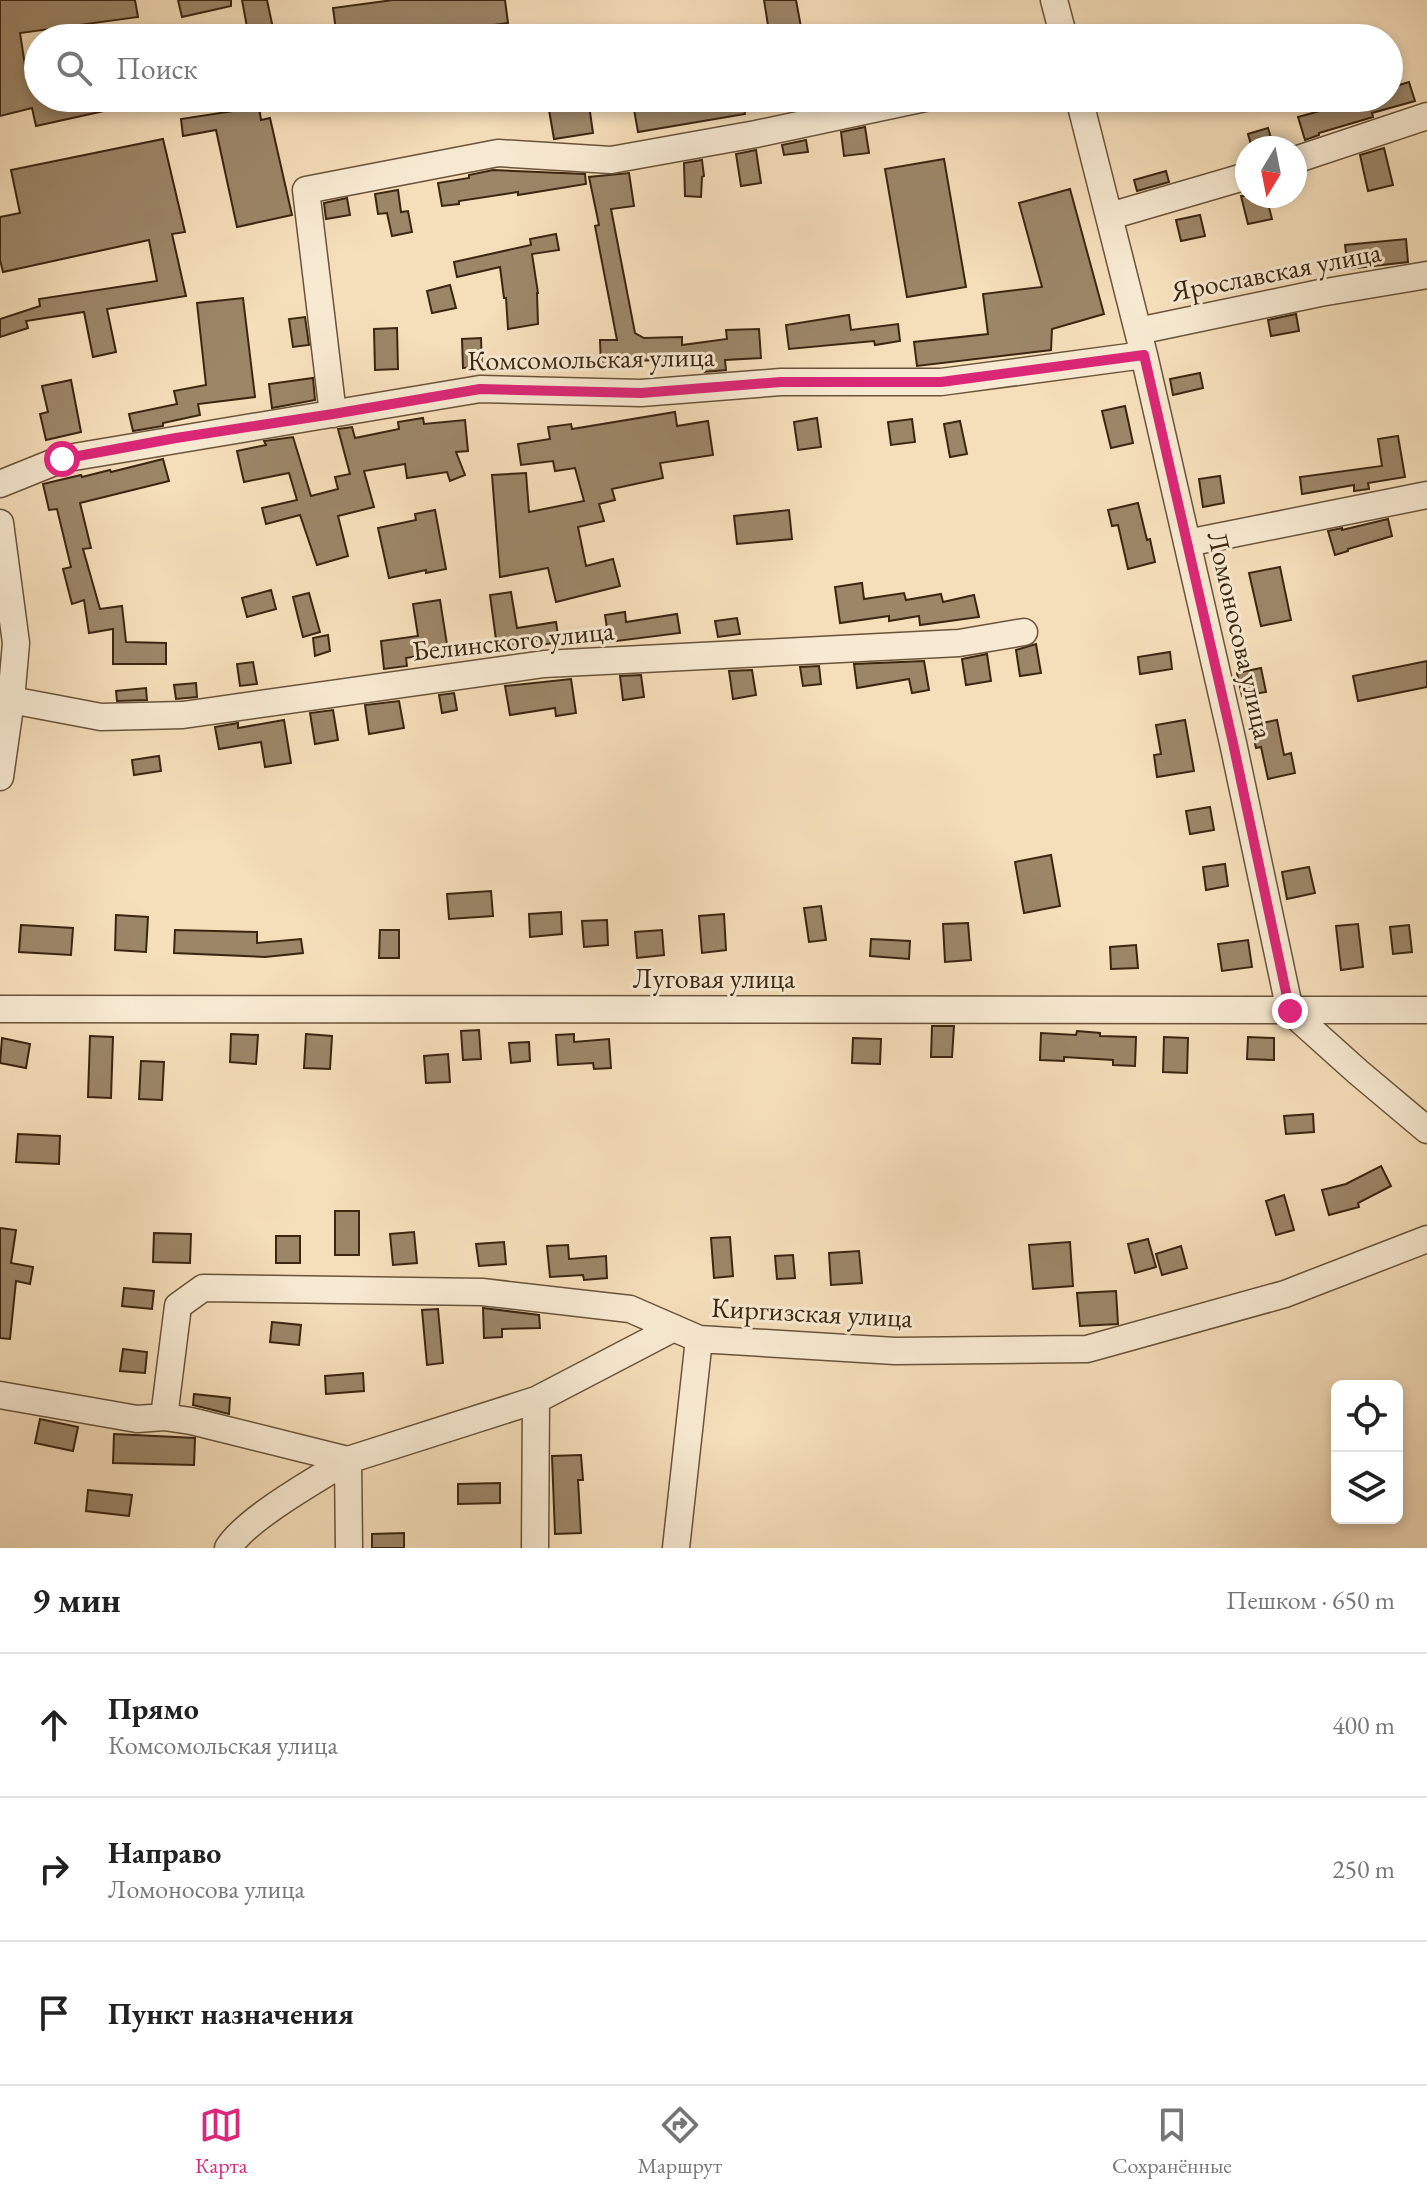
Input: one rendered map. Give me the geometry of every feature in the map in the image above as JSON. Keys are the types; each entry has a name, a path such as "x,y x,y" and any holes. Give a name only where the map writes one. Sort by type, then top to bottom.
{"street":[{"path":"1054,0 1060,24"},
{"path":"333,414 306,190 498,153 611,160 859,112"},
{"name":"Ломоносова улица","path":"1083,112 1141,343 1290,1011"},
{"path":"1307,156 1427,116"},
{"path":"1110,216 1235,180"},
{"name":"Ярославская улица","path":"1141,343 1320,293 1427,275"},
{"name":"Комсомольская улица","path":"0,484 62,459 480,389 641,393 781,382 941,382 1141,343"},
{"path":"1187,543 1427,495"},
{"path":"0,523 11,700 0,777"},
{"name":"Белинского улица","path":"11,700 101,717 183,715 544,664 959,643 1024,632"},
{"name":"Луговая улица","path":"0,1009 1427,1010"},
{"path":"1290,1011 1427,1130"},
{"name":"Киргизская улица","path":"164,1417 178,1306 203,1288 482,1292 630,1309 699,1339 895,1351 1087,1349 1285,1294 1427,1239"},
{"path":"228,1548 246,1529 279,1504 348,1460 536,1400 674,1328"},
{"path":"676,1548 699,1339"},
{"path":"0,1395 137,1419 164,1417 191,1421 348,1460"},
{"path":"535,1548 536,1400"},
{"path":"348,1460 349,1548"}],"building":[{"path":"0,0 135,0 138,17 86,24 24,24 24,32 20,33 24,59 24,110 0,116"},
{"path":"178,0 231,0 231,6 182,17"},
{"path":"242,0 267,0 272,24 246,24"},
{"path":"393,0 505,0 508,23 335,24 333,8"},
{"path":"764,0 796,0 800,24 768,24"},
{"path":"1409,82 1415,101 1403,104 1403,84"},
{"path":"33,112 100,112 36,126"},
{"path":"226,112 260,112 261,120 270,118 292,215 237,227 216,130 183,136 181,119"},
{"path":"549,112 590,112 593,133 554,139"},
{"path":"634,112 745,114 638,132"},
{"path":"1316,112 1376,112 1372,113 1373,117 1307,139 1298,117"},
{"path":"865,127 869,153 844,156 841,132"},
{"path":"1268,128 1270,136 1249,136"},
{"path":"163,139 185,232 172,234 186,296 107,309 116,352 93,357 84,312 26,321 28,328 0,337 0,319 40,306 39,299 157,281 149,240 3,272 0,217 20,213 11,170"},
{"path":"806,140 808,152 784,155 782,145"},
{"path":"1384,148 1393,185 1368,191 1360,155"},
{"path":"756,150 761,183 741,186 736,154"},
{"path":"944,159 966,287 907,297 885,169"},
{"path":"702,160 704,176 701,197 685,196 684,163"},
{"path":"493,170 585,174 586,184 442,206 438,183"},
{"path":"1166,171 1169,182 1137,191 1134,180"},
{"path":"629,173 634,206 611,209 635,333 644,338 682,337 682,345 727,339 726,330 759,329 761,358 725,360 726,370 704,372 702,358 635,361 636,366 601,367 600,340 617,340 589,177"},
{"path":"1070,189 1104,314 1052,329 1051,350 917,366 914,342 988,334 983,294 1042,287 1019,203"},
{"path":"398,190 401,212 408,211 412,232 392,236 387,213 378,214 375,194"},
{"path":"347,198 350,215 326,219 324,203"},
{"path":"1244,208 1269,208 1272,219 1248,224"},
{"path":"1200,215 1205,236 1181,241 1176,220"},
{"path":"556,234 559,250 532,254 538,293 538,324 508,329 500,267 457,277 454,262 531,245 530,239"},
{"path":"1406,239 1408,262 1348,269 1345,245"},
{"path":"450,285 456,308 432,313 427,291"},
{"path":"243,298 255,397 198,404 200,415 133,431 129,414 177,404 174,391 206,385 197,303"},
{"path":"1296,314 1299,331 1271,336 1268,320"},
{"path":"849,315 851,330 898,324 900,341 789,349 786,325"},
{"path":"305,317 309,345 293,347 289,319"},
{"path":"397,328 398,369 375,370 374,329"},
{"path":"481,338 482,367 463,368 462,339"},
{"path":"1200,373 1203,388 1173,395 1170,379"},
{"path":"313,378 315,400 272,408 269,384"},
{"path":"71,380 81,432 46,440 40,414 48,412 42,386"},
{"path":"1125,406 1133,443 1111,448 1102,411"},
{"path":"675,412 677,426 708,421 713,455 660,463 663,478 612,489 615,500 599,504 604,521 578,527 586,566 613,559 620,586 556,602 548,568 500,577 492,475 526,473 529,512 584,501 575,468 555,471 553,461 521,465 518,444 550,439 548,427 571,424 572,429"},
{"path":"423,418 424,424 465,420 468,451 456,452 465,475 450,481 447,472 407,478 405,464 364,471 374,507 338,516 348,556 317,565 300,515 266,524 262,508 297,500 289,473 244,482 237,451 266,445 264,441 293,437 311,496 338,489 335,477 350,474 338,429 352,427 355,438 399,429 398,422"},
{"path":"817,418 821,447 798,450 794,422"},
{"path":"912,419 915,442 891,445 888,422"},
{"path":"960,421 967,454 950,457 944,424"},
{"path":"1398,436 1405,477 1368,483 1369,489 1354,491 1354,485 1302,494 1300,477 1382,466 1378,439"},
{"path":"163,459 169,481 80,503 91,548 83,549 100,609 122,606 126,642 166,643 166,664 113,664 113,629 89,633 84,600 72,604 63,569 71,567 57,509 49,510 43,484"},
{"path":"1220,476 1224,503 1203,507 1199,479"},
{"path":"1138,503 1155,562 1128,569 1118,525 1112,526 1108,510"},
{"path":"435,510 446,569 389,578 378,528 416,520 415,514"},
{"path":"789,510 792,539 737,544 734,516"},
{"path":"1388,519 1392,536 1335,555 1328,531"},
{"path":"1280,567 1291,620 1261,626 1249,573"},
{"path":"862,583 864,599 904,593 906,600 941,594 943,602 974,595 979,617 920,625 919,616 889,621 889,616 840,623 835,587"},
{"path":"271,590 276,609 247,617 242,598"},
{"path":"511,592 517,628 556,622 559,642 540,645 539,640 497,647 490,595"},
{"path":"309,593 320,632 303,637 293,597"},
{"path":"440,600 448,651 406,658 407,666 384,669 381,641 418,636 413,604"},
{"path":"625,612 626,622 677,614 680,633 609,642 605,615"},
{"path":"737,618 740,634 718,637 715,621"},
{"path":"328,635 330,651 315,656 313,638"},
{"path":"1036,644 1041,673 1020,676 1016,650"},
{"path":"1170,652 1172,669 1140,674 1138,657"},
{"path":"987,654 991,681 966,685 962,659"},
{"path":"924,661 929,690 912,693 909,679 857,688 854,664"},
{"path":"1427,661 1427,687 1358,701 1353,676"},
{"path":"253,662 257,684 240,686 237,664"},
{"path":"819,666 821,684 803,686 800,667"},
{"path":"1261,668 1266,692 1242,696 1237,673"},
{"path":"752,670 756,695 733,699 729,671"},
{"path":"641,675 644,697 623,700 620,676"},
{"path":"571,679 576,713 556,716 555,708 510,715 505,686"},
{"path":"196,683 197,697 176,699 174,685"},
{"path":"146,688 147,700 117,701 116,691"},
{"path":"454,693 457,710 442,713 439,695"},
{"path":"399,701 404,728 369,734 365,705"},
{"path":"333,710 338,740 315,744 310,713"},
{"path":"284,720 291,763 265,767 261,742 219,749 215,727 238,723 238,728"},
{"path":"1185,720 1194,771 1157,777 1154,755 1161,754 1156,725"},
{"path":"1277,720 1284,755 1291,753 1295,773 1268,779 1261,747 1256,748 1251,725"},
{"path":"159,756 161,771 134,775 132,760"},
{"path":"1210,807 1214,830 1190,834 1186,811"},
{"path":"1051,855 1060,906 1024,913 1015,862"},
{"path":"1225,864 1228,886 1206,890 1203,867"},
{"path":"1309,867 1315,893 1287,899 1282,872"},
{"path":"491,891 493,916 449,919 447,894"},
{"path":"821,906 826,940 809,942 804,908"},
{"path":"561,912 562,934 530,937 529,914"},
{"path":"724,914 726,950 702,953 699,916"},
{"path":"116,915 148,917 146,952 115,950"},
{"path":"607,920 608,945 584,947 582,921"},
{"path":"968,923 971,960 945,962 943,924"},
{"path":"1358,924 1363,967 1341,970 1336,926"},
{"path":"21,925 73,928 71,955 19,952"},
{"path":"1409,925 1412,952 1393,954 1390,927"},
{"path":"175,930 257,932 257,943 301,939 303,953 265,957 174,953"},
{"path":"380,930 399,930 399,958 379,958"},
{"path":"662,930 664,955 637,958 635,932"},
{"path":"871,939 910,941 909,959 870,956"},
{"path":"1248,940 1252,967 1222,971 1218,944"},
{"path":"1136,945 1138,968 1111,969 1110,947"},
{"path":"932,1026 954,1026 952,1057 931,1057"},
{"path":"479,1030 481,1059 463,1060 461,1031"},
{"path":"1077,1031 1100,1033 1100,1036 1136,1037 1135,1066 1113,1065 1113,1060 1064,1057 1064,1061 1040,1060 1041,1033 1076,1035"},
{"path":"231,1034 258,1035 256,1064 230,1062"},
{"path":"306,1034 332,1036 330,1069 304,1068"},
{"path":"574,1034 574,1042 609,1039 611,1068 594,1069 593,1063 558,1065 556,1035"},
{"path":"90,1036 113,1037 111,1098 88,1097"},
{"path":"1164,1037 1188,1038 1187,1073 1163,1072"},
{"path":"1248,1037 1274,1038 1274,1060 1247,1059"},
{"path":"2,1038 30,1044 26,1068 0,1063"},
{"path":"853,1038 881,1039 880,1064 852,1063"},
{"path":"529,1042 530,1061 511,1063 509,1043"},
{"path":"448,1054 450,1082 426,1083 424,1056"},
{"path":"141,1061 164,1062 162,1100 139,1099"},
{"path":"1313,1114 1314,1132 1286,1134 1284,1116"},
{"path":"18,1134 60,1136 59,1164 16,1162"},
{"path":"1381,1166 1391,1186 1358,1203 1359,1207 1329,1215 1322,1190 1346,1184"},
{"path":"1284,1195 1294,1230 1276,1235 1266,1201"},
{"path":"335,1211 359,1211 359,1255 335,1255"},
{"path":"0,1228 16,1230 11,1263 33,1267 30,1284 16,1281 10,1339 0,1338"},
{"path":"414,1232 417,1263 393,1265 390,1234"},
{"path":"154,1233 191,1234 190,1263 153,1262"},
{"path":"276,1236 300,1236 300,1263 276,1263"},
{"path":"730,1237 733,1276 714,1278 711,1238"},
{"path":"1148,1239 1156,1267 1135,1273 1128,1244"},
{"path":"504,1242 506,1264 479,1266 476,1244"},
{"path":"1070,1242 1073,1286 1033,1289 1029,1245"},
{"path":"568,1245 569,1259 606,1256 607,1278 584,1280 583,1275 550,1277 547,1246"},
{"path":"1181,1246 1187,1268 1162,1275 1156,1254"},
{"path":"859,1251 862,1283 831,1285 829,1253"},
{"path":"793,1255 795,1278 777,1279 775,1256"},
{"path":"124,1288 154,1291 152,1309 122,1306"},
{"path":"1116,1291 1118,1324 1080,1326 1077,1293"},
{"path":"483,1308 539,1315 540,1328 502,1329 502,1337 484,1338"},
{"path":"438,1309 443,1363 427,1365 422,1310"},
{"path":"272,1322 301,1325 299,1345 270,1342"},
{"path":"123,1349 147,1352 145,1373 120,1371"},
{"path":"363,1373 364,1391 326,1394 325,1376"},
{"path":"194,1394 230,1398 229,1414 193,1405"},
{"path":"40,1419 78,1427 73,1451 35,1443"},
{"path":"114,1434 195,1438 194,1465 113,1463"},
{"path":"581,1455 583,1480 578,1480 581,1533 555,1534 552,1456"},
{"path":"500,1483 500,1503 458,1504 458,1484"},
{"path":"88,1490 132,1495 129,1516 86,1511"},
{"path":"404,1533 404,1548 372,1548 372,1534"}],"route":[{"path":"62,459 480,389 641,393 781,382 941,382 1144,355 1233,743 1290,1011"}]}
